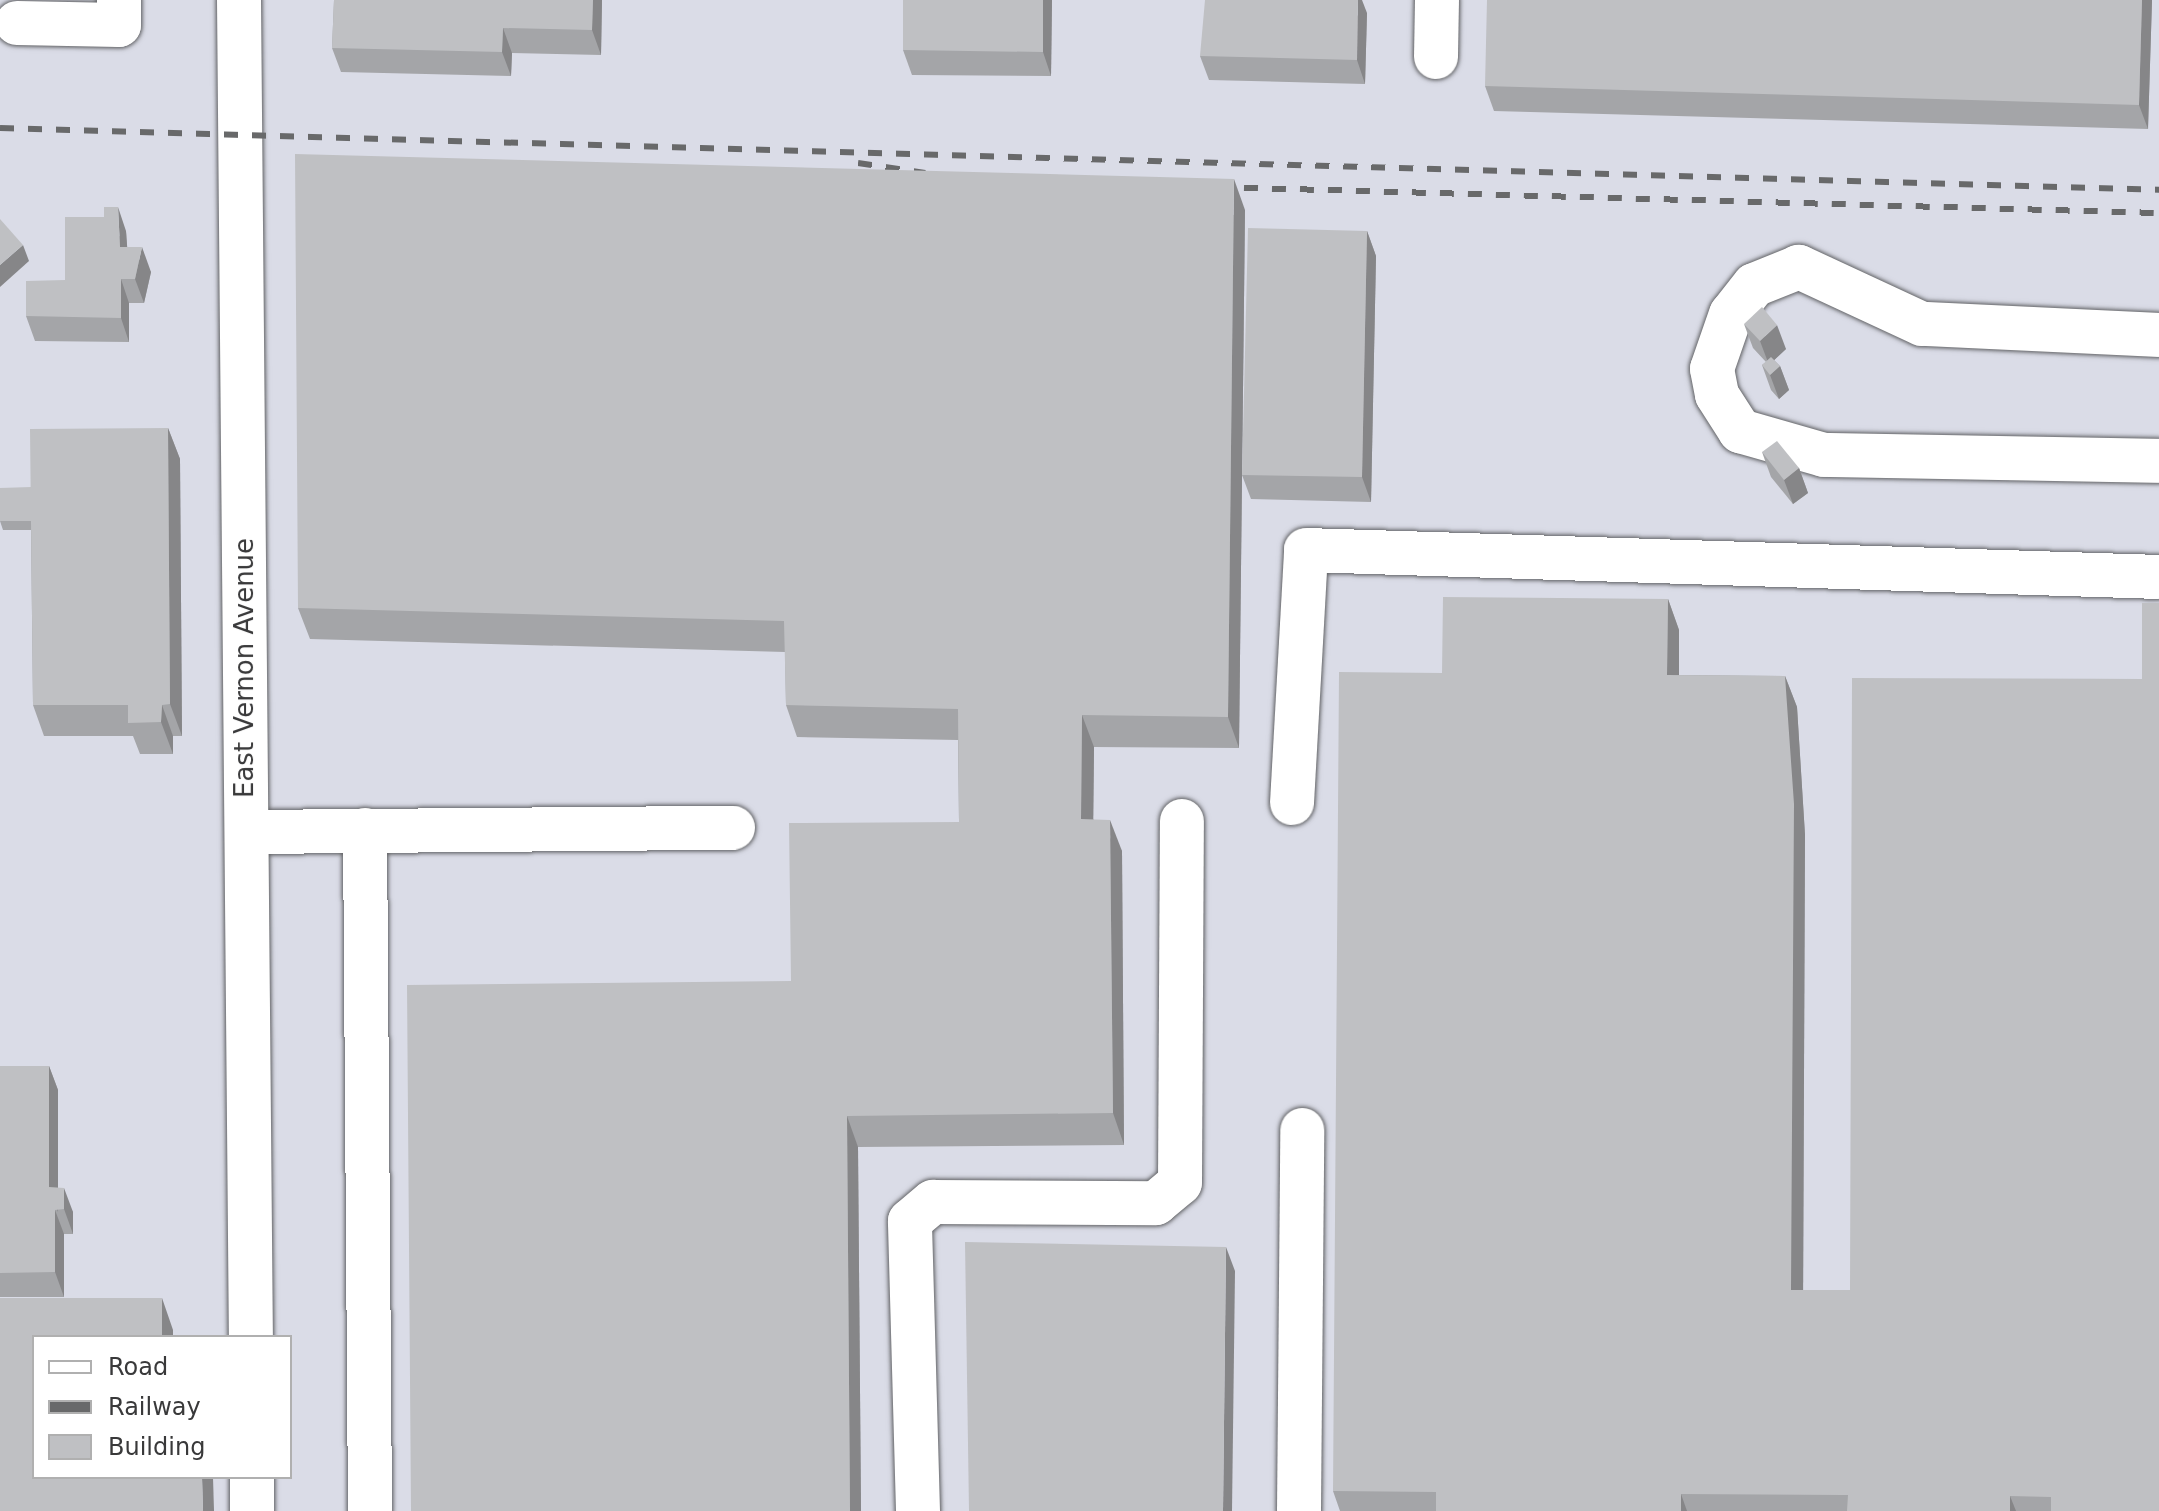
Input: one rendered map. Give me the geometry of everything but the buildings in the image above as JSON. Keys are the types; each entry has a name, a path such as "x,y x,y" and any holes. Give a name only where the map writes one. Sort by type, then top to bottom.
{"street":[{"path":"17,23 119,25 119,0"},
{"name":"East Vernon Avenue","path":"239,0 251,1335"},
{"path":"1436,57 1437,0"},
{"path":"2159,335 1922,324 1799,267 1754,285 1731,314 1712,369 1717,395 1740,431 1824,455 2159,461"},
{"path":"1292,803 1306,550 2159,577"},
{"path":"918,1511 910,1221 933,1202 1156,1203 1180,1183 1182,821"},
{"path":"247,832 733,828"},
{"path":"365,830 370,1511"},
{"path":"1299,1511 1302,1130"},
{"path":"252,1479 252,1511"}],"shaded area":[{"path":"0,0 2159,0 2159,1511 0,1511"}],"railway":[{"path":"0,128 2159,190"},
{"path":"858,163 925,173"},
{"path":"1216,187 2159,213"}]}
